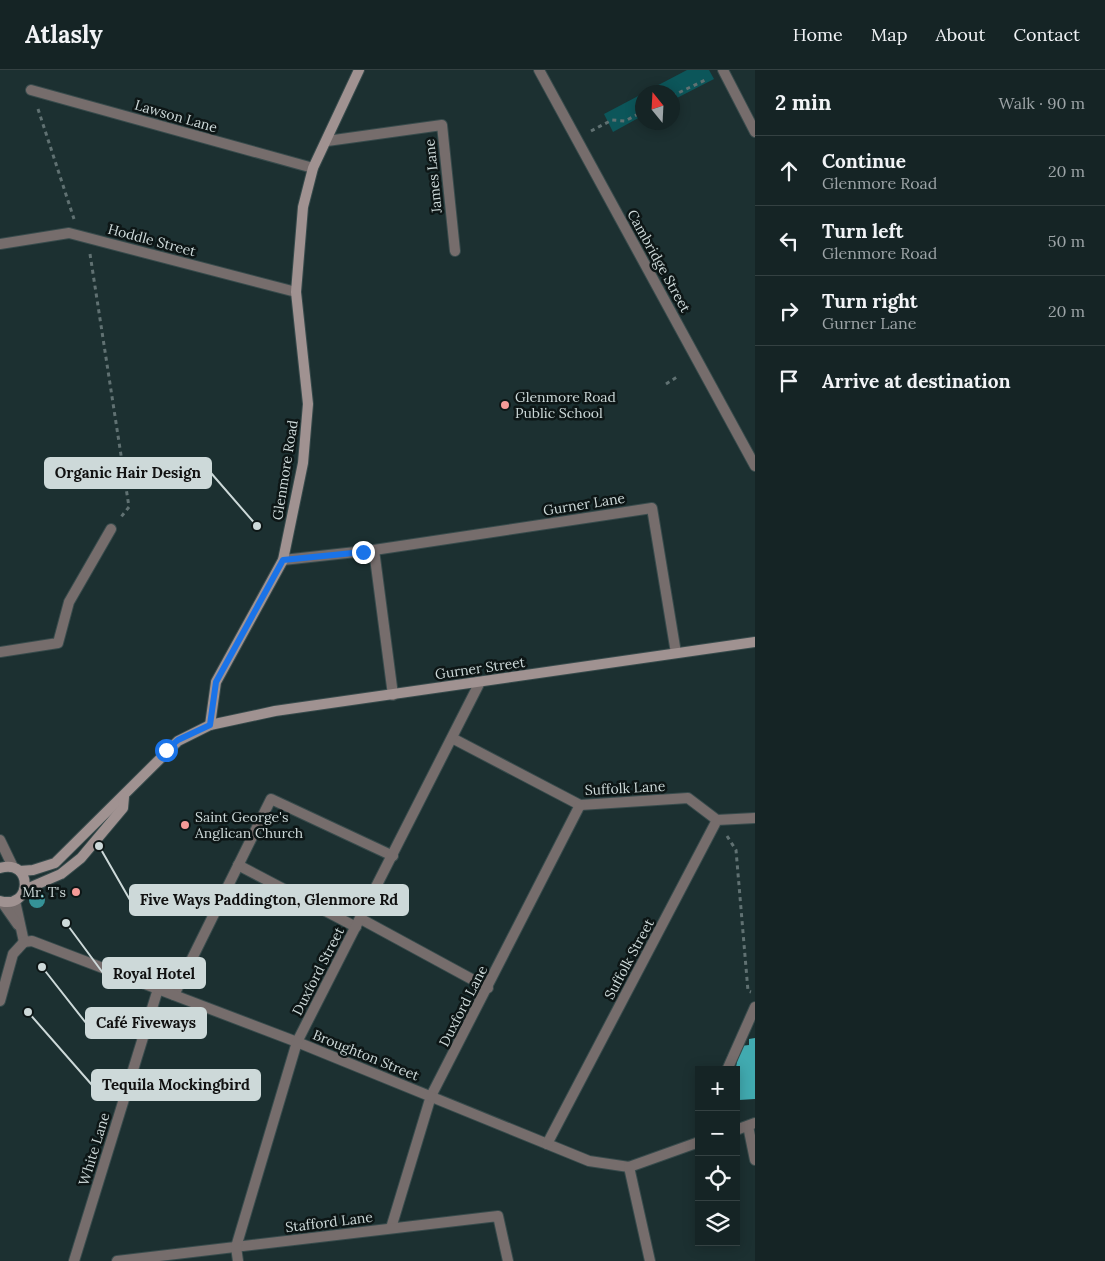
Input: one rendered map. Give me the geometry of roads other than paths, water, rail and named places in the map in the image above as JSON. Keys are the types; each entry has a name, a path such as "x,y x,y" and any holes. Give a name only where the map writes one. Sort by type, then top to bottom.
{"street":[{"name":"Glenmore Road","path":"210,725 216,682 283,560 303,463 308,404 296,292 303,207 312,168 327,141 359,70"},
{"name":"Cambridge Street","path":"539,70 755,466"},
{"path":"723,70 755,132"},
{"name":"Lawson Lane","path":"31,90 312,168"},
{"name":"James Lane","path":"327,141 442,125 455,251"},
{"name":"Hoddle Street","path":"0,244 70,233 296,292"},
{"name":"Gurner Lane","path":"283,560 374,550 652,508 676,653"},
{"path":"0,652 58,643 69,602 111,529"},
{"path":"374,550 393,695"},
{"name":"Gurner Street","path":"210,725 275,711 755,642"},
{"name":"Duxford Street","path":"238,1261 236,1247 297,1042 480,682"},
{"path":"0,868 33,870 55,863 73,848 113,803 124,797 178,740 210,725"},
{"name":"Suffolk Lane","path":"452,738 580,805 688,798 717,820"},
{"path":"1,902 16,900 24,890 61,874 81,858 122,808 124,797"},
{"path":"174,995 271,799 393,856"},
{"name":"Duxford Lane","path":"391,1228 431,1096 488,988 580,805"},
{"path":"717,820 755,818"},
{"name":"Suffolk Street","path":"547,1144 717,820"},
{"path":"0,842 25,882 24,890"},
{"path":"238,866 359,922 488,988"},
{"path":"0,1001 14,954 24,942 19,925 16,900"},
{"path":"1,902 19,925"},
{"name":"Broughton Street","path":"24,942 41,944 297,1042 589,1161 629,1167 695,1143"},
{"name":"White Lane","path":"74,1261 158,989"},
{"path":"729,1066 755,1008"},
{"path":"751,1125 755,1160"},
{"path":"629,1167 650,1261"},
{"name":"Stafford Lane","path":"117,1261 498,1216 508,1261"}],"place":[{"name":"Glenmore Road Public School","path":"505,405"},
{"name":"Organic Hair Design","path":"257,526"},
{"name":"Saint George's Anglican Church","path":"185,825"},
{"name":"Five Ways Paddington, Glenmore Rd","path":"99,846"},
{"name":"Mr. T's","path":"76,892"},
{"name":"Royal Hotel","path":"66,923"},
{"name":"Café Fiveways","path":"42,967"},
{"name":"Tequila Mockingbird","path":"28,1012"}]}
